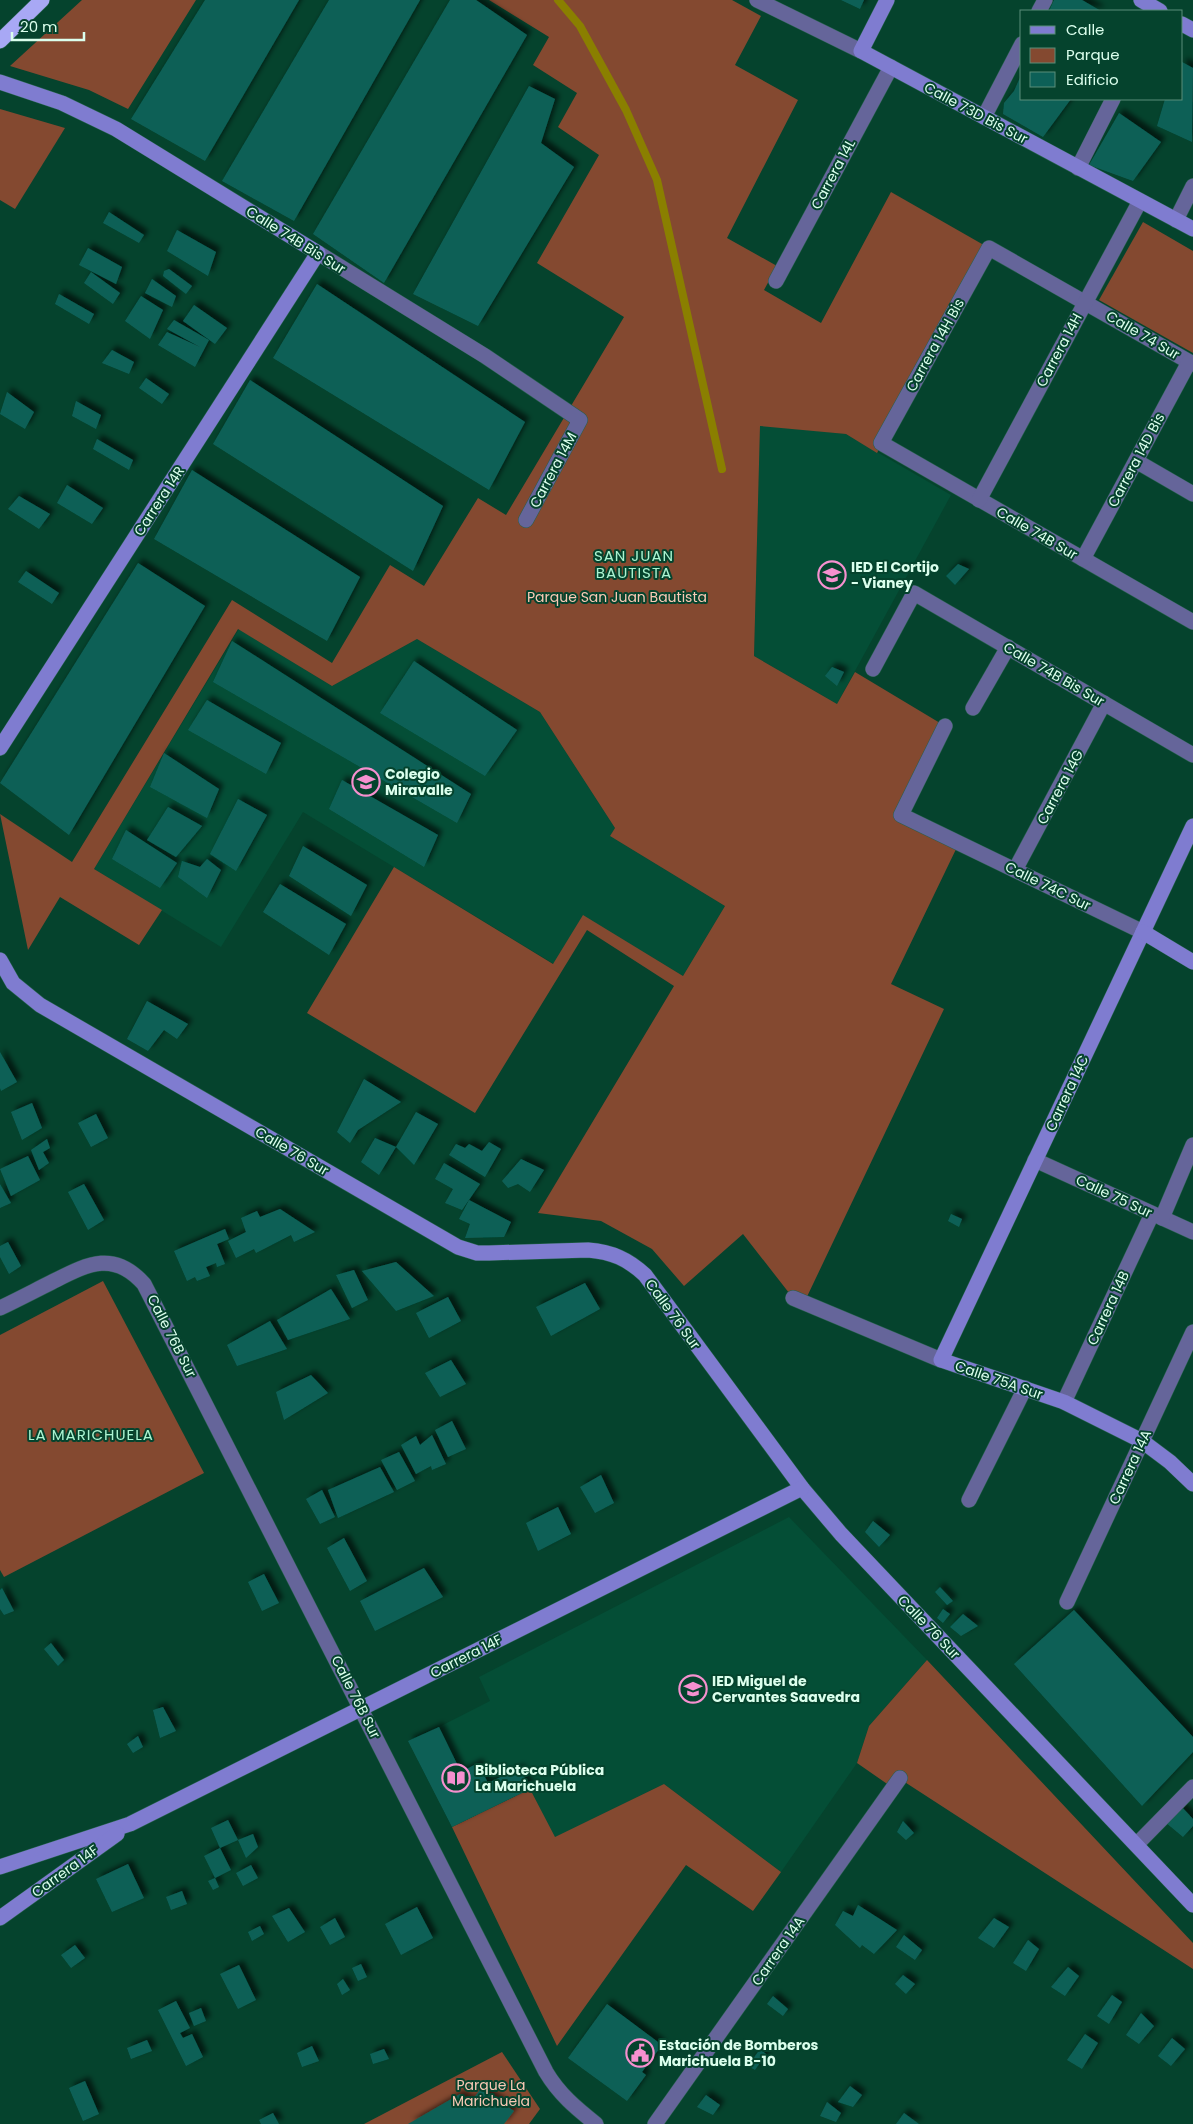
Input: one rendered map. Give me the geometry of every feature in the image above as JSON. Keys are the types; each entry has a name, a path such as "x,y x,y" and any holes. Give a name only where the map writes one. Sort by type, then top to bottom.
{"highway":[{"path":"0,42 42,0"}],"street":[{"name":"Calle 73D Bis Sur","path":"757,0 891,67 1193,229"},
{"path":"861,52 887,0"},
{"path":"1141,0 1157,10"},
{"path":"984,117 1020,48"},
{"name":"Carrera 14L","path":"776,281 891,67"},
{"name":"Calle 74B Bis Sur","path":"0,82 62,103 116,129 485,356 580,420"},
{"path":"1078,168 1112,100"},
{"path":"1176,220 1193,186"},
{"name":"Carrera 14H","path":"980,500 1140,201"},
{"name":"Calle 74 Sur","path":"989,248 1191,363"},
{"name":"Carrera 14H Bis","path":"881,443 989,248"},
{"name":"Carrera 14R","path":"0,748 318,253"},
{"name":"Carrera 14D Bis","path":"1083,559 1191,363"},
{"name":"Carrera 14M","path":"526,520 580,420"},
{"name":"Calle 74B Sur","path":"881,443 1193,622"},
{"path":"1136,461 1193,494"},
{"name":"Calle 74B Bis Sur","path":"873,669 914,593 1193,755"},
{"path":"973,708 1008,647"},
{"name":"Carrera 14G","path":"1015,870 1104,703"},
{"name":"Calle 74C Sur","path":"945,726 901,815 1143,932 1193,962"},
{"name":"Carrera 14C","path":"941,1360 1193,826"},
{"name":"Calle 76 Sur","path":"0,960 13,983 40,1004 458,1248 477,1253 588,1250 613,1254 631,1262 645,1275 802,1488 841,1534 1193,1905"},
{"name":"Carrera 14B","path":"1064,1402 1193,1145"},
{"name":"Calle 75 Sur","path":"1035,1160 1193,1232"},
{"name":"Calle 76B Sur","path":"0,1308 86,1265 104,1262 122,1267 138,1276 149,1291 546,2072 556,2088 568,2101 596,2124"},
{"name":"Calle 75A Sur","path":"793,1298 941,1360 1064,1402 1142,1441 1170,1462 1193,1484"},
{"name":"Carrera 14A","path":"1067,1602 1193,1332"},
{"path":"969,1500 1025,1388"},
{"name":"Carrera 14F","path":"0,1867 130,1824 802,1488"},
{"name":"Carrera 14A","path":"655,2124 900,1778"},
{"path":"1137,1844 1193,1787"},
{"name":"Carrera 14F","path":"0,1918 130,1824"}],"shaded area":[{"name":"IED El Cortijo - Vianey","path":"760,425 846,434 951,495 837,704 754,656"},
{"name":"Colegio Miravalle","path":"239,629 332,686 417,639 540,712 615,828 610,836 725,906 683,976 583,916 554,964 303,812 221,947 94,869"},
{"name":"IED Miguel de Cervantes Saavedra","path":"789,1517 927,1660 869,1726 857,1763 781,1872 664,1784 554,1838 520,1768 488,1783 478,1763 461,1772 439,1727 490,1701 479,1677"}],"green space":[{"path":"82,0 196,0 128,109 89,90 10,66"},
{"name":"Parque San Juan Bautista","path":"489,0 732,0 761,16 735,65 798,100 727,238 777,266 764,290 821,323 891,192 989,248 877,453 846,434 760,426 754,656 837,704 855,672 945,726 902,815 959,843 891,984 944,1009 804,1303 793,1298 743,1234 684,1286 652,1249 601,1221 538,1213 674,986 587,930 475,1113 307,1013 394,867 553,964 583,915 683,976 725,906 610,836 615,828 540,712 417,639 332,686 238,629 94,869 162,910 139,945 60,897 28,950 0,814 72,862 232,600 332,663 390,565 424,586 478,498 506,515 624,317 537,263 599,155 558,127 577,93 533,65 549,37"},
{"path":"0,109 65,128 15,209 0,200"},
{"path":"1143,222 1193,251 1193,353 1099,300"},
{"path":"103,1281 204,1473 4,1577 0,1570 0,1335"},
{"path":"927,1660 1193,1943 1193,1969 900,1779 893,1788 857,1763 869,1726"},
{"path":"664,1784 781,1872 753,1911 686,1865 557,2046 452,1827 530,1789 555,1837"},
{"name":"Parque La Marichuela","path":"502,2052 540,2109 529,2124 364,2124"}],"building":[{"path":"205,0 299,0 205,161 131,119"},
{"path":"329,0 420,0 294,221 222,181"},
{"path":"450,0 476,0 527,35 384,283 313,234"},
{"path":"841,0 864,0 860,9"},
{"path":"1054,0 1082,0 1099,10 1049,10"},
{"path":"1183,63 1193,68 1192,142 1157,126 1165,100 1183,100"},
{"path":"1020,78 1020,100 1070,100 1043,137 1003,114 1004,103 1014,91"},
{"path":"529,86 555,99 541,143 574,167 478,326 413,294"},
{"path":"1119,113 1161,142 1133,181 1089,165"},
{"path":"109,212 144,235 139,243 103,223"},
{"path":"177,230 216,252 208,276 167,251"},
{"path":"88,248 122,267 116,284 79,265"},
{"path":"169,269 192,286 186,294 163,276 164,271"},
{"path":"91,272 120,293 113,304 84,283"},
{"path":"152,279 176,296 172,307 145,293"},
{"path":"317,284 525,422 489,490 273,358"},
{"path":"59,294 94,314 89,324 55,304"},
{"path":"141,296 163,310 150,339 125,321"},
{"path":"194,305 227,328 215,344 183,321"},
{"path":"174,320 209,340 195,367 158,345 167,332 200,347 167,329"},
{"path":"112,350 134,362 129,374 102,363"},
{"path":"146,378 169,394 162,404 139,388"},
{"path":"250,380 443,506 413,571 213,444"},
{"path":"7,392 34,412 25,429 0,414"},
{"path":"76,401 101,415 96,429 72,416"},
{"path":"97,439 133,460 129,470 93,449"},
{"path":"192,470 360,577 327,641 154,539"},
{"path":"67,485 103,508 92,524 57,503"},
{"path":"19,496 50,514 39,529 8,509"},
{"path":"138,563 205,606 69,835 0,783"},
{"path":"958,564 969,569 955,585 946,576"},
{"path":"26,571 59,593 52,604 18,582"},
{"path":"232,641 471,794 457,823 213,682"},
{"path":"414,661 517,730 485,776 380,713"},
{"path":"832,667 844,672 837,686 825,676"},
{"path":"207,700 281,743 266,774 188,730"},
{"path":"164,753 219,789 207,818 150,787"},
{"path":"342,780 438,835 424,867 329,809"},
{"path":"238,799 267,815 236,871 210,854"},
{"path":"168,807 202,826 176,857 147,840"},
{"path":"126,830 177,863 160,888 112,859"},
{"path":"303,846 367,885 351,916 289,876"},
{"path":"207,859 221,870 207,898 178,877 182,861 200,867"},
{"path":"280,884 346,924 329,955 263,912"},
{"path":"147,1001 188,1024 177,1039 164,1030 148,1051 127,1039"},
{"path":"0,1052 17,1082 1,1091 0,1088"},
{"path":"364,1079 401,1102 358,1130 350,1143 337,1132"},
{"path":"32,1103 42,1128 22,1140 11,1112"},
{"path":"416,1112 438,1124 414,1165 396,1147"},
{"path":"96,1114 108,1138 91,1147 78,1123"},
{"path":"375,1138 396,1147 379,1175 361,1162"},
{"path":"47,1139 50,1148 43,1152 49,1163 39,1170 31,1150"},
{"path":"489,1142 501,1149 485,1177 449,1155 456,1144 465,1148 469,1144 482,1151"},
{"path":"28,1156 40,1180 11,1196 0,1169"},
{"path":"521,1159 544,1170 530,1192 518,1184 508,1188 502,1181"},
{"path":"444,1163 480,1184 462,1210 445,1203 453,1189 435,1179"},
{"path":"0,1184 11,1203 0,1208"},
{"path":"84,1184 104,1220 88,1230 68,1192"},
{"path":"469,1200 511,1222 504,1237 465,1238 470,1224 459,1219"},
{"path":"280,1209 315,1232 294,1242 291,1235 256,1253 254,1249 236,1258 228,1241 246,1232 241,1218 257,1211 260,1217"},
{"path":"951,1214 962,1219 959,1227 948,1221"},
{"path":"225,1229 229,1239 217,1244 225,1264 217,1267 216,1263 206,1267 210,1276 197,1281 195,1277 187,1281 174,1251"},
{"path":"8,1242 21,1266 9,1274 0,1257 0,1246"},
{"path":"396,1262 434,1296 396,1311 362,1271"},
{"path":"354,1270 368,1300 352,1308 336,1275"},
{"path":"585,1283 600,1309 551,1336 536,1307"},
{"path":"331,1289 350,1319 288,1340 277,1320"},
{"path":"448,1297 461,1321 429,1338 416,1313"},
{"path":"270,1321 287,1349 237,1366 227,1345"},
{"path":"451,1360 466,1384 440,1397 425,1373"},
{"path":"311,1375 328,1393 284,1420 276,1392"},
{"path":"452,1421 466,1449 448,1457 435,1430"},
{"path":"432,1435 446,1464 432,1470 431,1466 416,1474 401,1445 416,1436 420,1445"},
{"path":"399,1452 415,1481 397,1490 381,1460"},
{"path":"380,1467 394,1492 338,1518 328,1490"},
{"path":"601,1475 614,1503 595,1513 580,1487"},
{"path":"322,1490 335,1517 320,1524 306,1499"},
{"path":"558,1507 571,1534 538,1551 526,1523"},
{"path":"873,1521 890,1535 879,1547 865,1532"},
{"path":"344,1538 367,1581 350,1591 327,1548"},
{"path":"424,1568 443,1597 375,1631 360,1601"},
{"path":"264,1574 279,1603 262,1611 248,1582"},
{"path":"940,1587 953,1601 947,1605 935,1592"},
{"path":"2,1588 14,1611 4,1615 0,1609 0,1590"},
{"path":"943,1609 950,1614 943,1623 937,1618"},
{"path":"1074,1610 1193,1737 1193,1752 1142,1806 1014,1664"},
{"path":"963,1614 978,1626 961,1636 950,1627"},
{"path":"51,1643 64,1660 58,1666 44,1649"},
{"path":"163,1707 176,1731 160,1738 153,1710"},
{"name":"Biblioteca Pública La Marichuela","path":"439,1727 461,1772 478,1763 488,1783 520,1768 530,1789 452,1827 408,1741"},
{"path":"138,1736 143,1747 133,1753 127,1744"},
{"path":"1180,1805 1193,1819 1193,1826 1183,1837 1165,1822"},
{"path":"228,1820 238,1840 220,1848 211,1828"},
{"path":"903,1821 914,1833 906,1840 897,1832"},
{"path":"253,1834 258,1847 246,1858 238,1840"},
{"path":"220,1848 231,1870 215,1878 204,1856"},
{"path":"128,1864 144,1898 112,1912 96,1879"},
{"path":"251,1865 258,1878 243,1886 236,1873"},
{"path":"215,1878 219,1887 213,1890 208,1881"},
{"path":"182,1891 187,1904 171,1910 166,1897"},
{"path":"858,1905 897,1930 874,1954 862,1945 860,1948 835,1925 843,1911 853,1916"},
{"path":"417,1907 433,1938 401,1955 385,1924"},
{"path":"289,1908 305,1932 288,1942 272,1916"},
{"path":"335,1918 345,1937 330,1945 320,1927"},
{"path":"994,1918 1009,1927 994,1948 978,1938"},
{"path":"260,1926 264,1934 252,1941 248,1932"},
{"path":"904,1935 922,1950 915,1960 896,1947"},
{"path":"1028,1940 1039,1949 1026,1971 1013,1963"},
{"path":"75,1945 85,1958 71,1968 61,1955"},
{"path":"361,1964 367,1977 358,1981 352,1968"},
{"path":"239,1965 256,2000 238,2009 220,1974"},
{"path":"1068,1967 1079,1976 1065,1996 1051,1987"},
{"path":"903,1975 915,1984 906,1994 895,1984"},
{"path":"343,1979 350,1990 342,1995 337,1984"},
{"path":"1112,1995 1122,2002 1109,2024 1097,2016"},
{"path":"773,1996 788,2009 783,2016 767,2004"},
{"path":"176,2001 190,2028 180,2033 183,2038 192,2034 203,2057 186,2066 158,2010"},
{"path":"607,2004 662,2045 642,2072 646,2075 627,2101 568,2058"},
{"path":"201,2008 206,2021 194,2026 189,2013"},
{"path":"1141,2013 1154,2026 1139,2044 1126,2035"},
{"path":"1085,2034 1098,2043 1082,2069 1067,2060"},
{"path":"1172,2038 1185,2049 1171,2066 1158,2056"},
{"path":"147,2040 152,2051 131,2059 127,2048"},
{"path":"312,2046 319,2061 302,2067 297,2053"},
{"path":"384,2049 389,2059 373,2064 370,2054"},
{"path":"760,2049 766,2054 755,2070 748,2066"},
{"path":"85,2081 99,2114 83,2121 69,2088"},
{"path":"850,2086 862,2095 853,2107 838,2102"},
{"path":"481,2088 514,2111 504,2124 408,2124 460,2094 472,2101"},
{"path":"706,2095 720,2105 713,2115 697,2107"},
{"path":"827,2102 841,2113 836,2122 820,2116"},
{"path":"273,2113 279,2124 261,2124 259,2120"},
{"path":"904,2113 919,2124 896,2124"}],"waterway":[{"path":"558,0 580,26 626,110 657,180 722,469"}],"place":[{"name":"IED El Cortijo - Vianey","path":"832,575"},
{"name":"Colegio Miravalle","path":"366,782"},
{"name":"IED Miguel de Cervantes Saavedra","path":"693,1689"},
{"name":"Biblioteca Pública La Marichuela","path":"456,1778"},
{"name":"Estación de Bomberos Marichuela B-10","path":"640,2053"}],"district":[{"name":"SAN JUAN BAUTISTA","path":"634,564"},
{"name":"LA MARICHUELA","path":"91,1434"}]}
